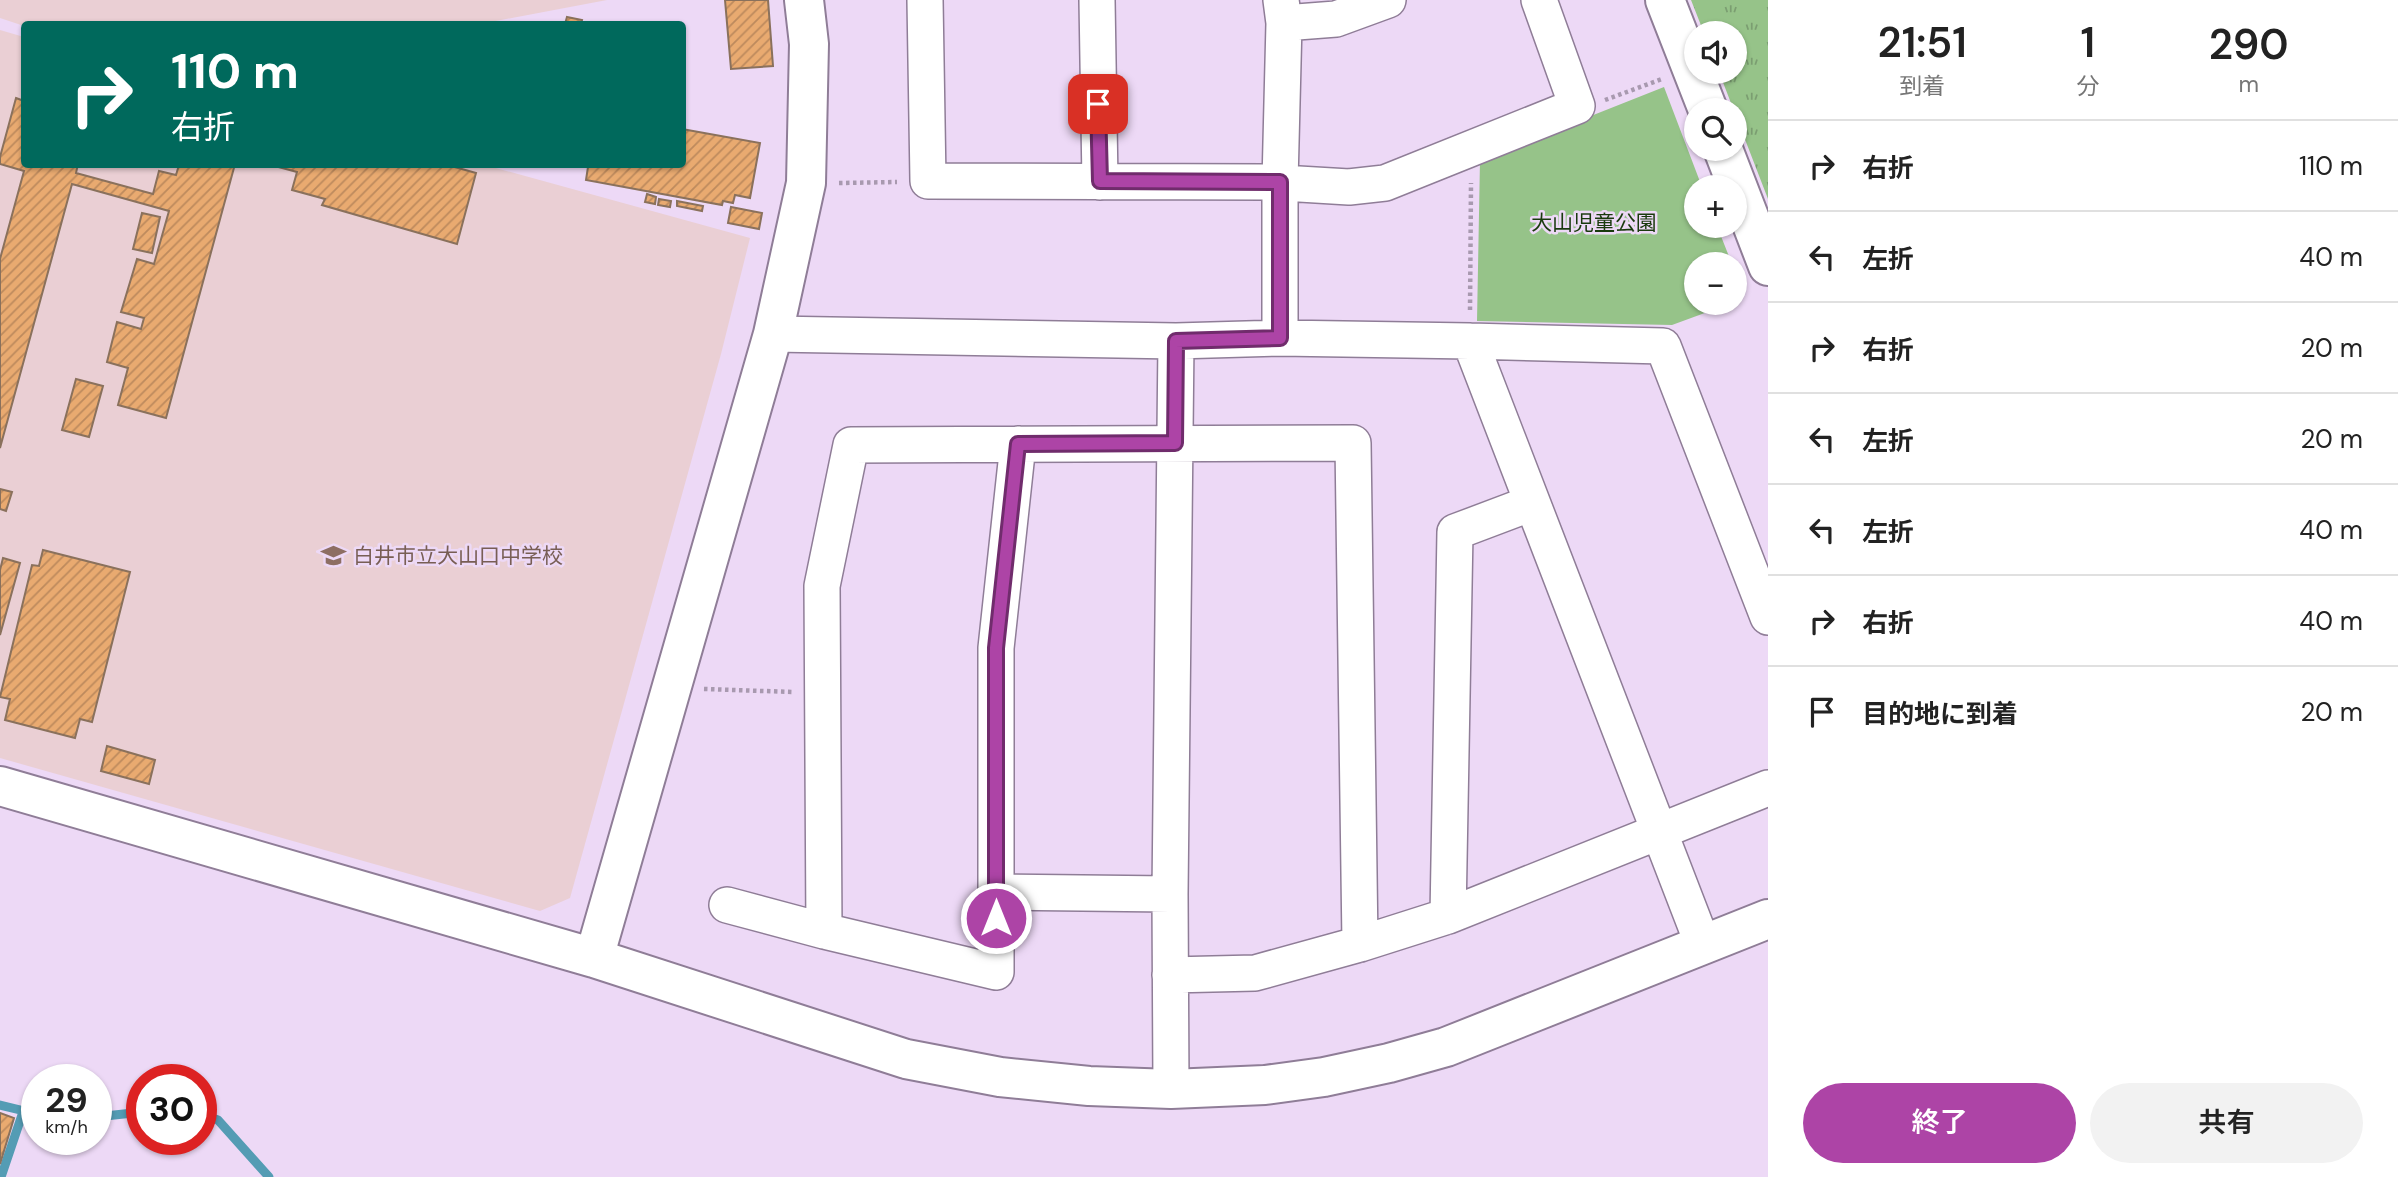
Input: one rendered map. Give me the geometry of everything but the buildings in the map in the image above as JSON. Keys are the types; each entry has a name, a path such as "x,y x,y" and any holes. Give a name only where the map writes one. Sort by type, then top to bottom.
{"main road":[{"path":"594,958 773,334 806,183 809,44 804,0"},
{"path":"1665,0 1703,98"},
{"path":"1728,161 1768,266"},
{"path":"0,786 594,958 906,1059 1000,1077 1089,1086 1171,1089 1265,1085 1324,1077 1389,1063 1446,1047 1768,919"}],"street":[{"path":"925,0 928,181 1280,182 1349,187 1385,183 1577,106 1539,0"},
{"path":"1097,0 1100,181"},
{"path":"1280,338 1282,11 1336,19 1388,0"},
{"path":"773,334 1176,341 1280,338 1470,326 1663,346 1768,617"},
{"path":"1470,326 1532,503 1703,945"},
{"path":"1171,1089 1170,894 1176,341"},
{"path":"824,931 822,586 851,445 1353,443 1360,944"},
{"path":"727,905 824,931 996,971 996,648 1018,444"},
{"path":"1448,916 1455,532 1532,503"},
{"path":"1170,975 1255,973 1360,944 1448,916 1768,788"},
{"path":"996,892 1170,894"}],"path":[{"path":"1577,106 1594,104 1670,76"},
{"path":"1470,326 1471,148"},
{"path":"831,183 928,181"},
{"path":"700,689 822,693"}],"shaded area":[{"path":"0,0 607,0 496,21 21,21 21,25 0,18"},
{"name":"白井市立大山口中学校","path":"0,30 21,36 21,168 496,168 750,238 721,354 570,898 540,911 0,758"}],"green space":[{"path":"1691,0 1768,0 1768,199 1747,145 1747,98 1729,98 1724,84 1747,84 1747,21 1699,21"},
{"name":"大山児童公園","path":"1664,87 1684,140 1684,161 1692,161 1697,175 1684,175 1684,238 1722,238 1727,252 1684,252 1684,315 1699,315 1672,325 1477,321 1480,160"}],"waterway":[{"path":"0,1105 21,1110"},
{"path":"112,1115 126,1114"},
{"path":"1,1177 21,1118"},
{"path":"217,1120 269,1177"}],"place":[{"name":"白井市立大山口中学校","path":"333,556"}],"route":[{"path":"996,918 996,648 1018,444 1175,443 1176,341 1280,338 1280,182 1100,181 1098,104"}]}
